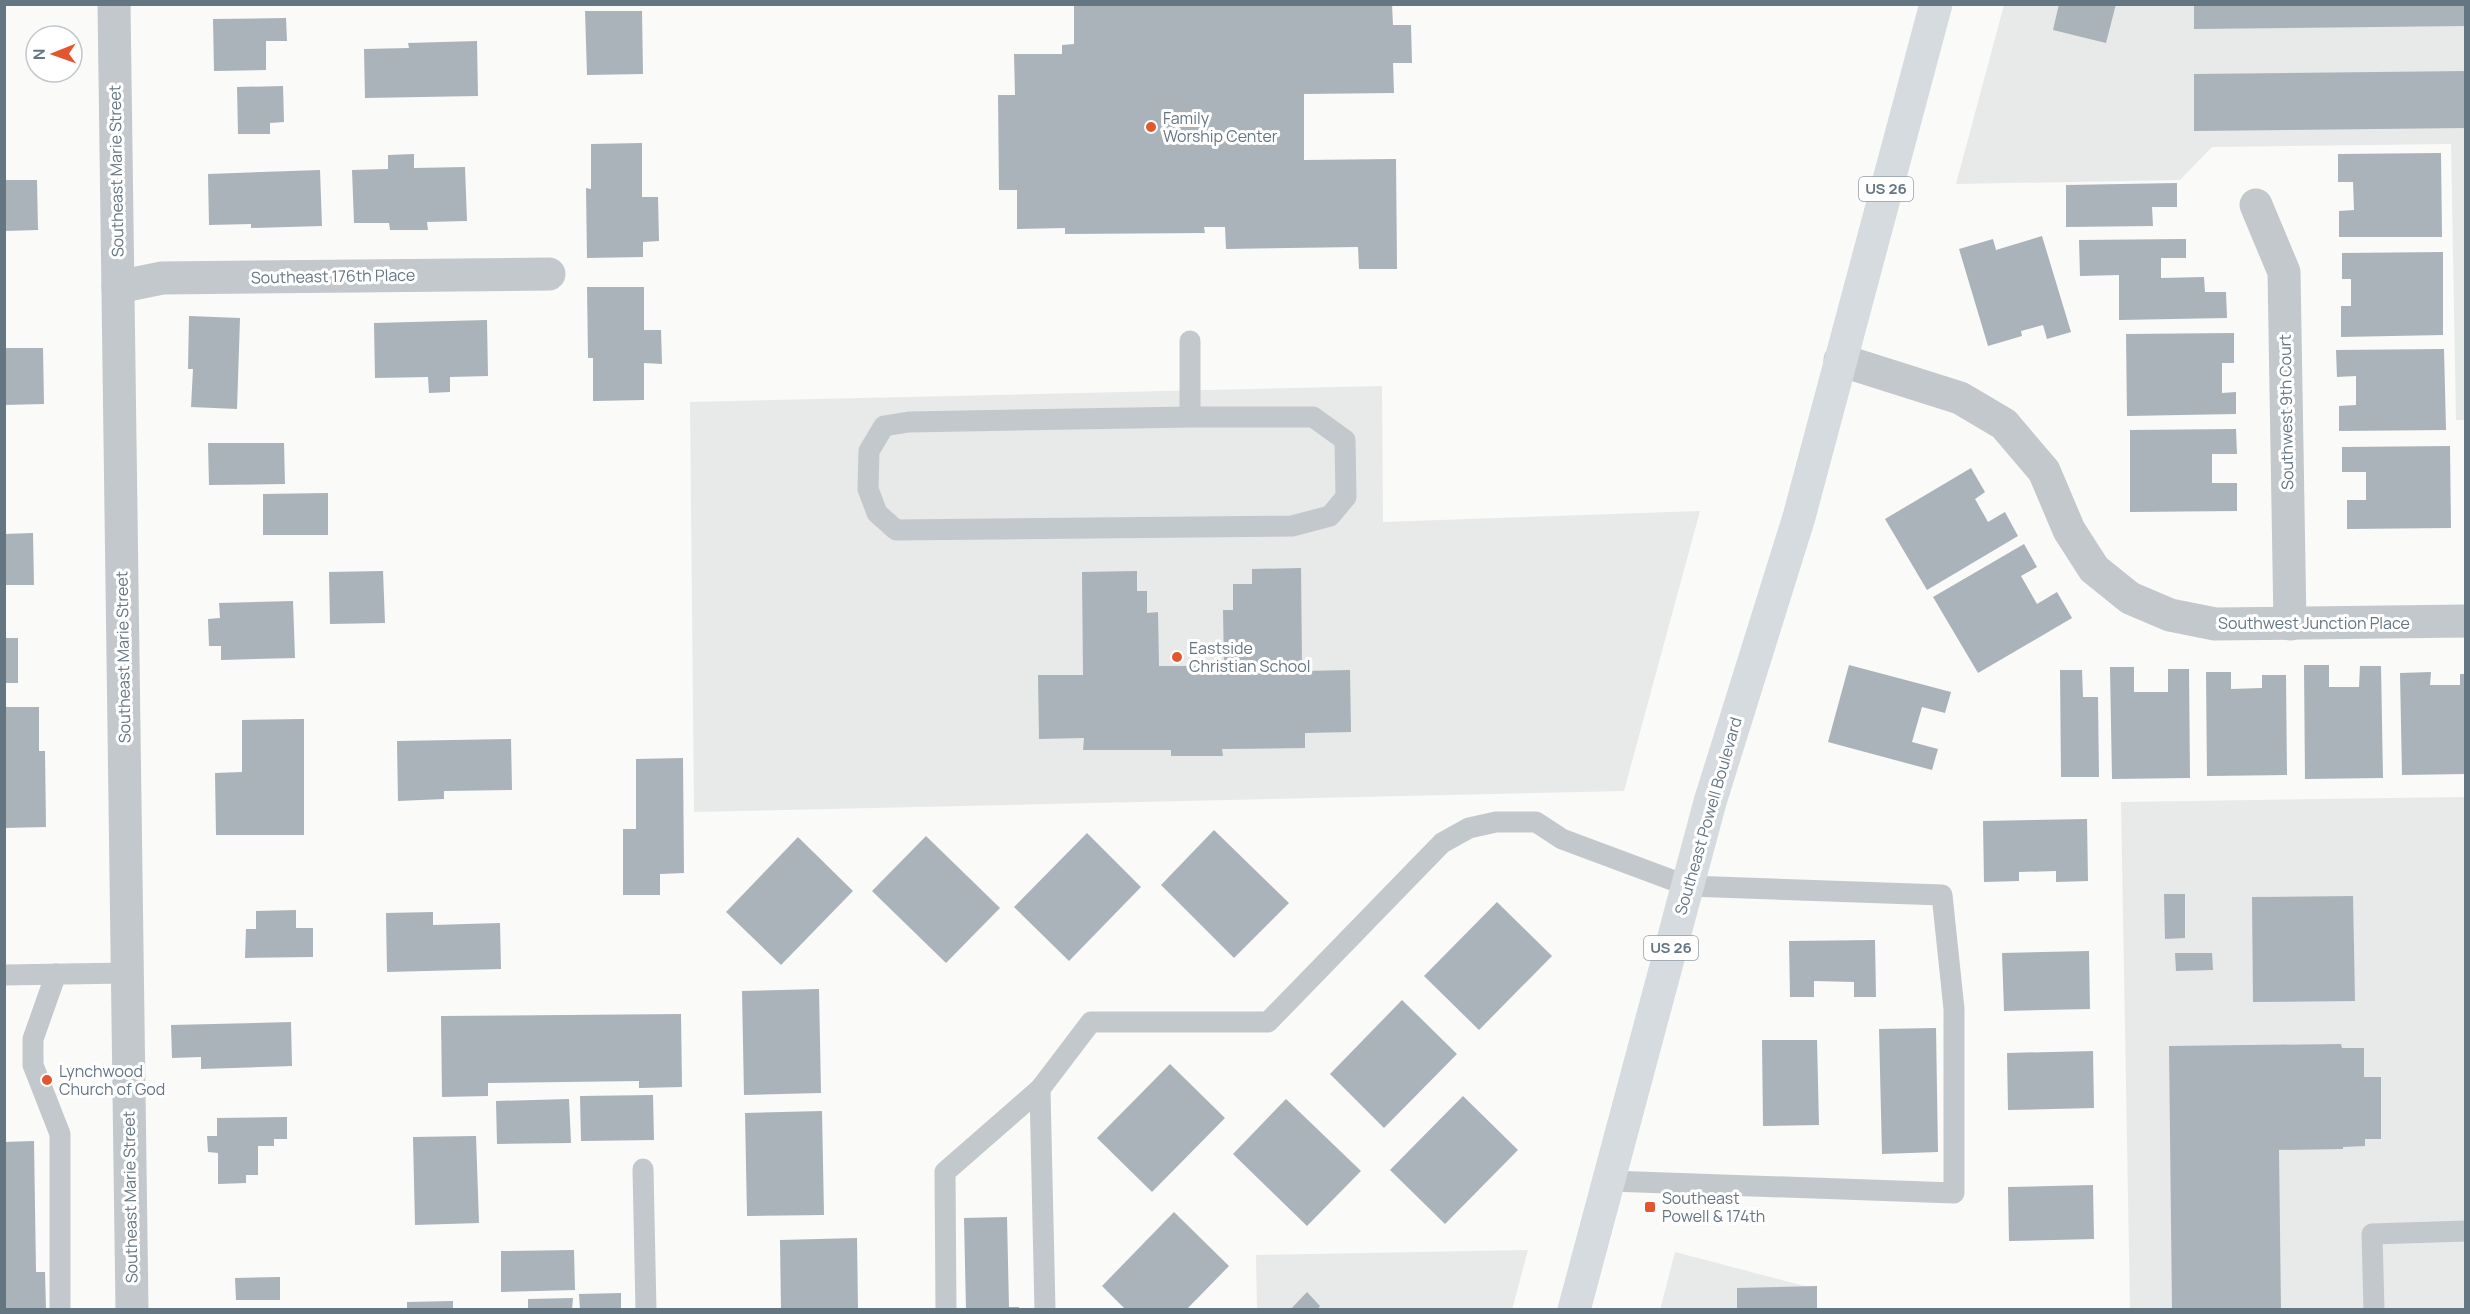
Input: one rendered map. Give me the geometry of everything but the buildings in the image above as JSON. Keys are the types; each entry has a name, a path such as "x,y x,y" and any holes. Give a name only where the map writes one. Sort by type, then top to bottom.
{"main road":[{"name":"US 26","path":"1840,360 1936,4"},
{"name":"Southeast Powell Boulevard","path":"1574,1310 1716,784 1799,517 1840,360"}],"street":[{"name":"Southeast Marie Street","path":"114,4 132,1310"},
{"name":"Southwest 9th Court","path":"2256,205 2284,272 2290,624"},
{"name":"Southeast 176th Place","path":"118,287 162,278 549,274"},
{"name":"Southwest Junction Place","path":"1840,360 1960,398 2004,424 2044,471 2069,530 2094,569 2130,598 2170,615 2215,624 2466,621"}],"lane":[{"path":"1190,341 1190,417"},
{"path":"1190,417 1313,417 1345,440 1346,497 1330,516 1292,526 896,530 877,513 868,489 869,451 884,426 909,422 1190,417"},
{"path":"946,1310 945,1172 1040,1089 1091,1022 1268,1022 1442,843 1469,828 1496,822 1536,822 1562,839 1688,886 1942,895 1954,1009 1954,1193 1610,1181"},
{"path":"4,975 127,973"},
{"path":"56,974 33,1039 33,1065 60,1134 60,1310"},
{"path":"1040,1089 1045,1310"},
{"path":"643,1169 646,1310"},
{"path":"2374,1310 2372,1234 2466,1231"}],"shaded area":[{"path":"2004,5 2465,5 2465,420 2456,420 2451,144 2212,147 2180,180 1956,184"},
{"name":"Eastside Christian School","path":"1382,386 1383,522 1700,511 1624,791 694,812 690,402"},
{"path":"2465,797 2465,1309 2130,1309 2121,802"},
{"path":"1528,1250 1512,1310 1257,1309 1256,1255"},
{"path":"1675,1252 1816,1289 1817,1309 1660,1310"}],"place":[{"name":"Family Worship Center","path":"1151,127"},
{"name":"Eastside Christian School","path":"1177,657"},
{"name":"Lynchwood Church of God","path":"47,1080"},
{"name":"Southeast Powell & 174th","path":"1650,1207"}]}
